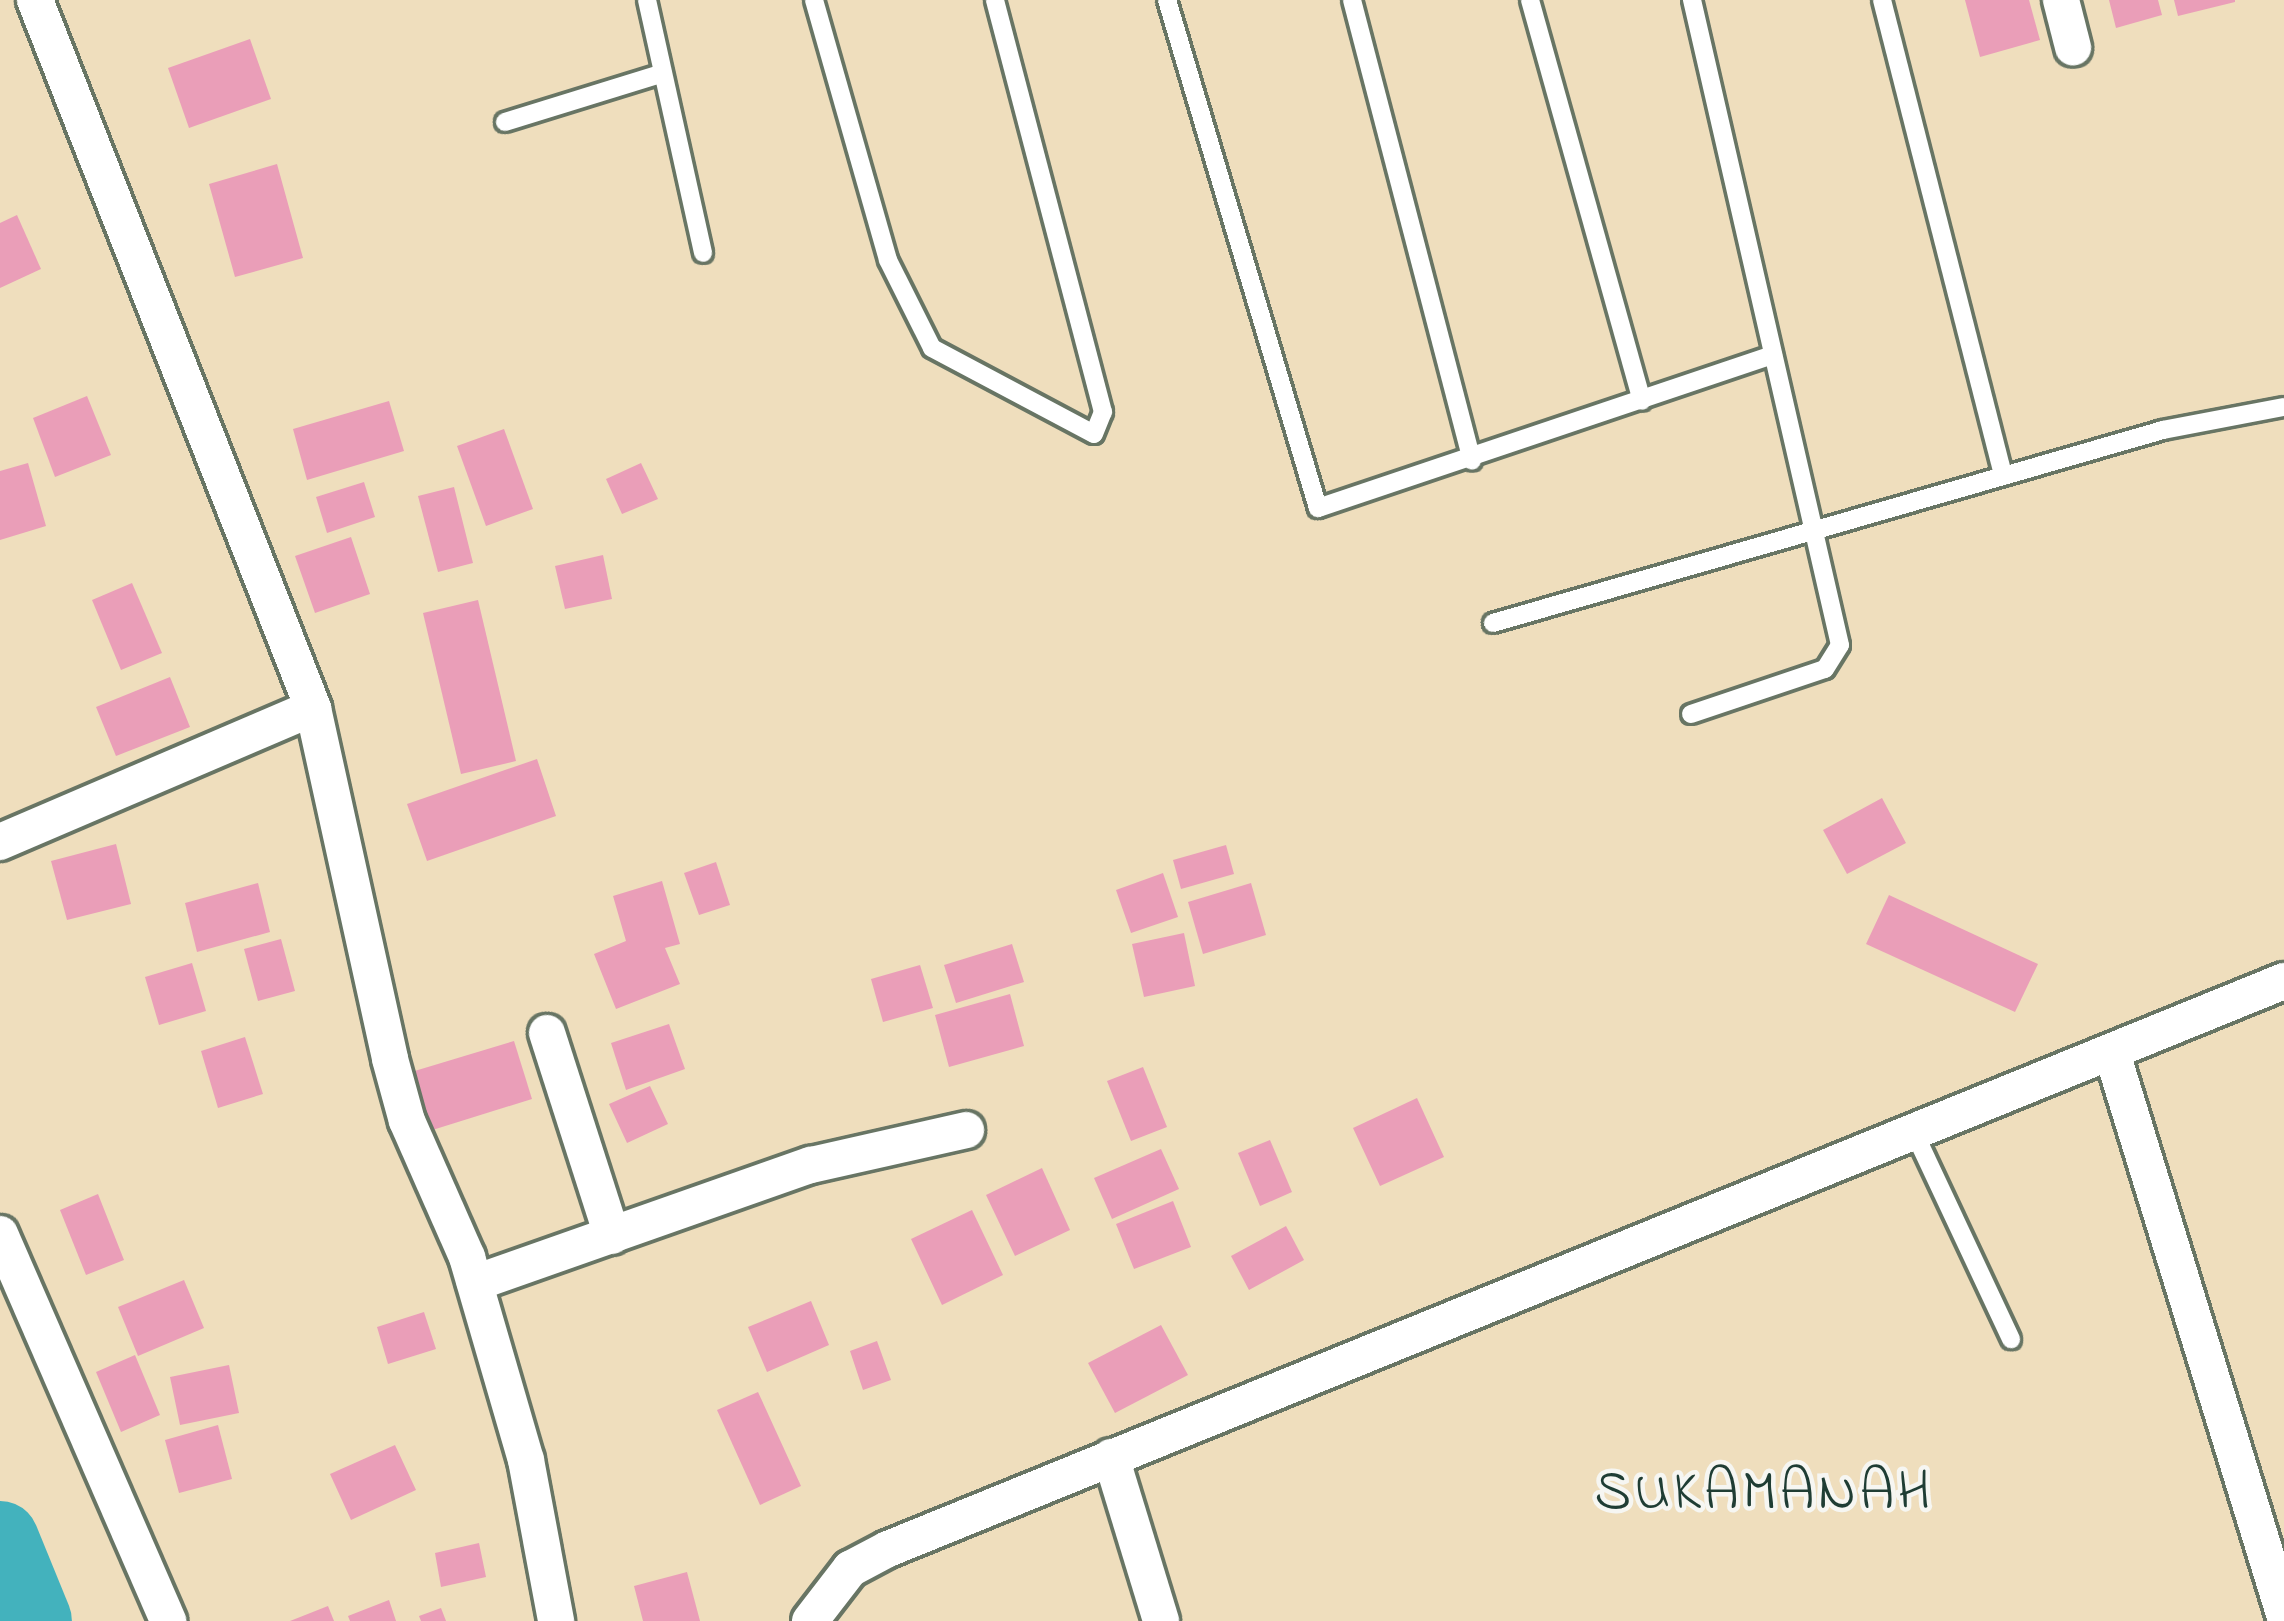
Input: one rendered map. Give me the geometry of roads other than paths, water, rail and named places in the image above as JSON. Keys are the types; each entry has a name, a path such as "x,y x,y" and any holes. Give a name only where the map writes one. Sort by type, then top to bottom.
{"street":[{"path":"34,0 313,708 407,1121 475,1283 526,1460 556,1621"},
{"path":"2061,0 2073,47"},
{"path":"0,842 313,708"},
{"path":"810,1621 850,1569 1111,1456 2284,981"},
{"path":"547,1033 612,1236"},
{"path":"2112,1053 2284,1614"},
{"path":"475,1283 872,1147 966,1130"},
{"path":"0,1234 168,1621"},
{"path":"1111,1456 1161,1621"}],"lane":[{"path":"647,0 703,254"},
{"path":"814,0 888,260 932,348 1094,434 1103,412 995,0"},
{"path":"1167,0 1311,501 1336,508 1773,355"},
{"path":"1352,0 1472,461"},
{"path":"1530,0 1642,401"},
{"path":"1691,714 1833,664 1840,645 1693,0"},
{"path":"1882,0 2003,476"},
{"path":"505,122 663,73"},
{"path":"1493,623 2163,430 2284,407"},
{"path":"1914,1132 2011,1339"}],"waterway":[{"path":"0,1540 33,1621"}],"district":[{"name":"SUKAMANAH","path":"1764,1495"}]}
